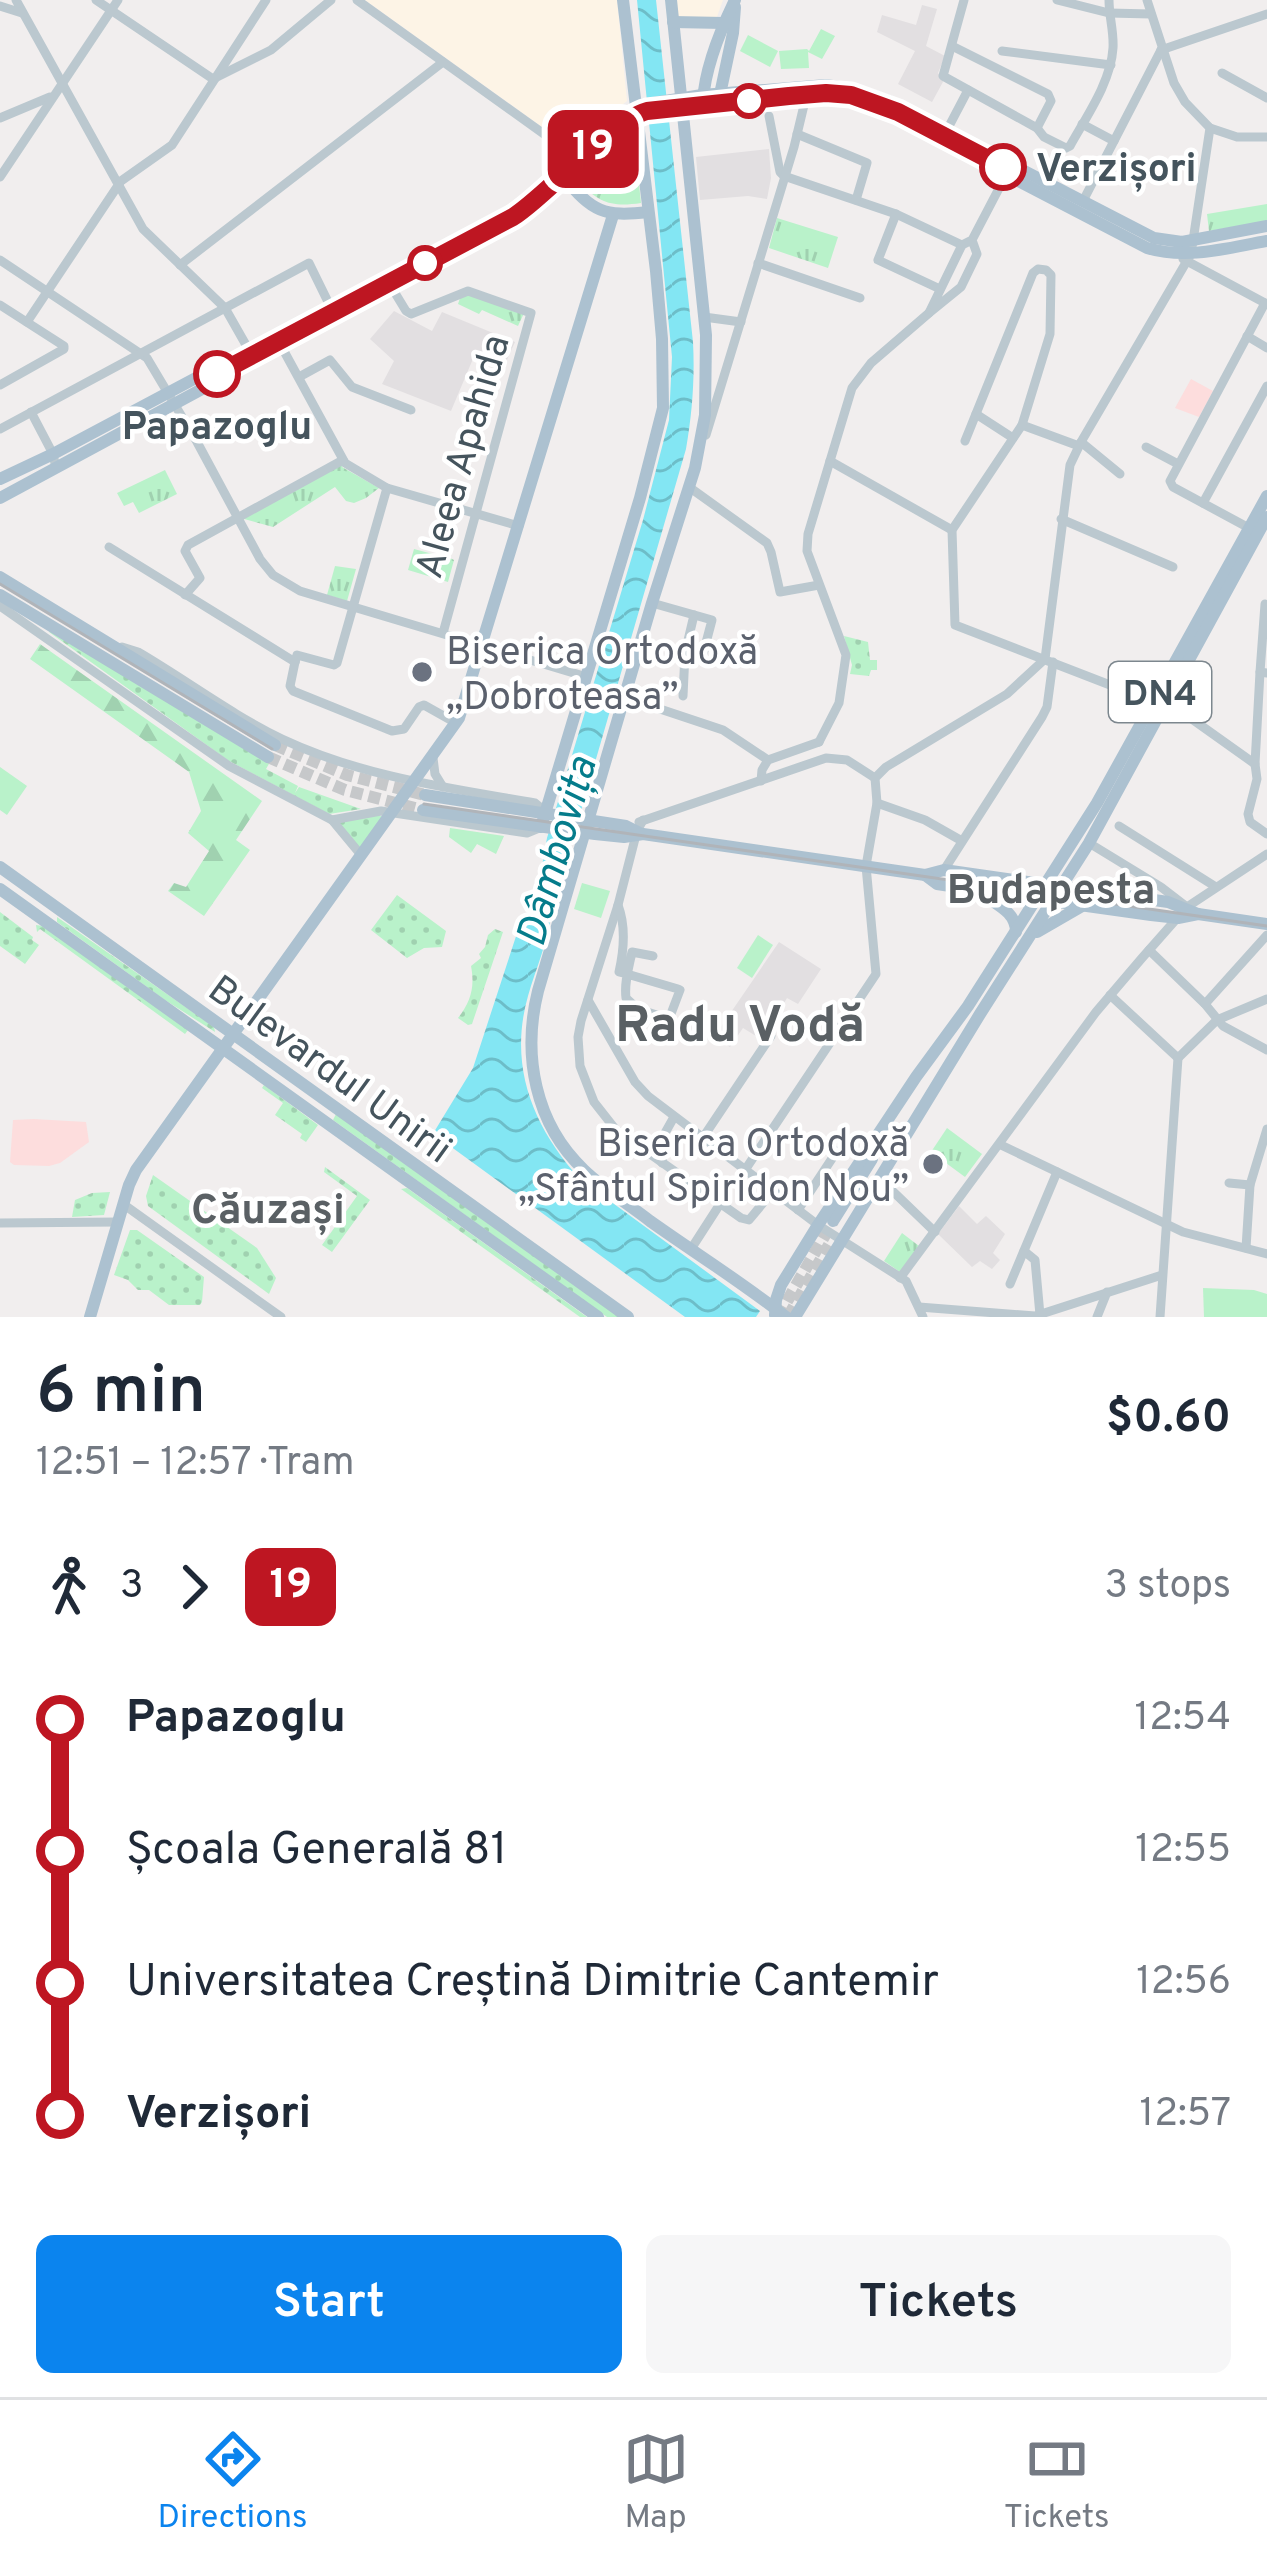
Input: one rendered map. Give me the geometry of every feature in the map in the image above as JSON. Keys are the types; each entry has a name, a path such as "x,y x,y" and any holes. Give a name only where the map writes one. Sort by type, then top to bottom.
{"main road":[{"path":"545,817 662,422 662,339 641,112 623,0"},
{"path":"671,0 676,106 707,335 705,415 695,467 584,826 534,1010 530,1051 537,1089 557,1136 579,1165 783,1315"},
{"path":"703,111 702,95 735,0"},
{"path":"720,110 718,94 733,33 735,0"},
{"path":"673,22 724,23"},
{"path":"333,312 392,288 533,210 580,160 641,112 676,106 702,95 806,86 838,86 880,98 1154,238 1175,242 1191,252"},
{"path":"676,106 703,111 841,100 872,106 1141,245 1173,254 1267,241"},
{"path":"563,176 589,205 613,215 648,212"},
{"path":"0,498 54,461 333,312 563,176"},
{"path":"90,1317 136,1170 456,723 613,215"},
{"path":"1191,252 1267,226"},
{"path":"0,479 54,461"},
{"name":"DN4","path":"838,1229 1161,702 1261,528 1267,496"},
{"path":"0,577 272,751 97,655 0,595"},
{"name":"DN4","path":"1021,936 1053,901 1089,843 1161,702"},
{"path":"424,803 545,817 624,837 637,829 925,874 944,870 1063,886 1188,913"},
{"name":"Bulevardul Unirii","path":"0,867 628,1317"},
{"path":"925,874 938,884 1082,906 1267,924"},
{"name":"Bulevardul Unirii","path":"0,889 598,1317"},
{"path":"976,890 1009,913 1021,936 1082,906"},
{"path":"38,916 48,902"},
{"path":"783,1315 782,1285 818,1225 916,1077 974,1010"},
{"path":"783,1315 825,1266 838,1229 879,1178 974,1010"},
{"path":"802,1251 825,1266"}],"street":[{"path":"16,0 58,90 143,229 225,308 252,355"},
{"path":"96,0 213,79"},
{"path":"0,176 118,0"},
{"path":"27,322 118,185 172,145 266,0"},
{"path":"213,79 271,50 331,0"},
{"path":"357,0 580,160"},
{"path":"964,0 942,74 1067,148 1111,65 1109,0"},
{"path":"1058,0 1109,13 1151,14"},
{"path":"1147,0 1178,92 1210,128 1237,137 1267,137"},
{"path":"0,6 22,13"},
{"path":"1083,201 1161,50 1267,14"},
{"path":"952,46 1048,94 1051,101 1037,128"},
{"path":"1002,51 1111,65"},
{"path":"180,265 442,62"},
{"path":"1222,73 1266,97"},
{"path":"0,118 58,90"},
{"path":"947,130 968,90"},
{"path":"695,467 805,101"},
{"path":"761,782 768,760 819,742 839,703 844,646 806,545 849,397 879,355 961,287 977,253 967,243 896,214 784,176 769,116"},
{"path":"1082,124 1114,141"},
{"path":"944,870 1045,713 1070,465 1191,252 1210,128"},
{"path":"797,134 868,163 856,200"},
{"path":"929,313 1006,175"},
{"path":"896,214 878,260 940,290"},
{"path":"1191,252 1266,304 1171,485 1261,528"},
{"path":"0,260 152,364 260,559 274,574 300,591 587,676"},
{"path":"758,262 860,298"},
{"path":"0,429 309,263 333,312"},
{"path":"965,441 1033,273 1041,268 1051,274 1050,334 1022,424 952,530 955,625 1161,702 1255,764"},
{"name":"Aleea Apahida","path":"392,288 411,314 468,291 531,312 442,633"},
{"path":"0,304 64,349 0,385"},
{"path":"704,316 740,322"},
{"path":"1247,336 1267,347"},
{"path":"278,341 343,460 387,488 519,526"},
{"path":"299,377 330,360 352,387 411,410"},
{"path":"1203,503 1267,386"},
{"path":"31,412 54,461"},
{"path":"976,414 1013,438"},
{"path":"1022,424 1080,444 1120,474"},
{"path":"1146,447 1178,464"},
{"path":"185,595 200,578 186,546 343,460"},
{"path":"830,461 952,530"},
{"path":"689,487 767,543 780,592 819,584"},
{"path":"387,488 336,665 297,655 290,686 392,731 404,729 424,705 456,723"},
{"path":"1061,519 1173,567"},
{"path":"109,547 295,662"},
{"path":"652,603 712,620 704,654"},
{"path":"1265,604 1257,779 1249,819 1267,834"},
{"path":"0,606 229,766 332,820 361,855"},
{"path":"682,696 694,615"},
{"path":"105,641 138,652 278,737 354,767 545,817"},
{"path":"745,1170 877,974 866,866 877,803 875,778 1007,694 1049,660"},
{"path":"625,697 723,730 768,760"},
{"path":"819,742 826,758"},
{"path":"433,758 443,788"},
{"path":"772,1191 755,1216 741,1218 616,1130 590,1095 580,1066 578,1043 588,1000 637,829 826,758 847,760 875,778"},
{"path":"877,803 925,820 962,841"},
{"path":"332,820 381,811 527,833 545,817"},
{"path":"1119,826 1216,887"},
{"path":"1089,843 1161,887 1188,913"},
{"path":"900,1278 1110,995 1149,950 1216,887 1267,854"},
{"path":"618,905 623,918 619,972 627,974 680,991 669,1019 638,1009 628,1003 625,994 627,974 632,952 653,956"},
{"path":"1205,1004 1267,935"},
{"path":"1149,950 1217,1021 1267,1050"},
{"path":"1110,995 1178,1058"},
{"path":"1160,1317 1178,1058 1217,1021 1267,999"},
{"path":"588,1000 639,1087 818,1225 838,1229 909,1285 921,1312 1040,1315 1162,1275"},
{"path":"702,1138 771,1036"},
{"path":"662,1163 665,1133 674,1117"},
{"path":"1246,1248 1250,1185 1267,1129"},
{"path":"1000,1145 1165,1225 1267,1254"},
{"path":"798,1210 837,1150"},
{"path":"1010,1284 1057,1172"},
{"path":"879,1178 935,1232"},
{"path":"1229,1183 1250,1185"},
{"path":"123,1204 281,1317"},
{"path":"691,1250 720,1204"},
{"path":"0,1223 118,1222"},
{"path":"1024,1251 1035,1260 1040,1315"},
{"path":"1097,1317 1107,1292"}],"shaded area":[{"path":"365,0 617,0 627,101 570,147"},
{"path":"672,0 723,0 717,17 673,17"},
{"path":"922,5 937,9 926,46 945,56 938,73 944,80 932,102 898,84 915,51 877,32 882,15 916,25"},
{"path":"769,149 767,199 700,200 696,157"},
{"path":"394,311 432,331 442,312 515,342 506,362 475,354 451,411 382,384 394,361 370,339"},
{"path":"1191,379 1213,391 1199,417 1175,408"},
{"path":"779,942 821,969 798,1004 787,998 774,1020 781,1025 776,1034 763,1026 756,1036 743,1028 730,1047 714,1037"},
{"path":"13,1120 86,1122 89,1142 60,1163 14,1165 10,1162"},
{"path":"959,1206 977,1224 986,1216 1005,1234 993,1253 1000,1260 992,1269 980,1261 972,1267 938,1234"}],"green space":[{"path":"821,29 835,36 822,59 808,52 809,68 781,69 779,51 809,51"},
{"path":"748,35 778,51 770,67 740,51"},
{"path":"633,127 641,203 607,202 587,189 581,174"},
{"path":"1267,204 1267,221 1209,231 1207,214"},
{"path":"777,218 838,237 828,268 769,248"},
{"path":"462,292 525,311 518,326 458,304"},
{"path":"343,460 342,467 379,488 354,503 346,501 335,487 273,527 237,517"},
{"path":"165,470 177,494 139,513 133,502 124,506 117,493"},
{"path":"414,549 444,557 442,562 448,564 450,558 454,560 448,582 408,570"},
{"path":"335,566 356,569 347,601 327,595"},
{"path":"50,629 270,762 266,769 298,786 295,793 299,787 361,809 329,814 229,761"},
{"path":"844,636 868,642 870,660 877,660 877,670 869,676 850,674"},
{"path":"40,644 262,801 236,840 250,850 204,916 168,891 174,883 186,887 209,851 188,833 201,811 189,772 30,659"},
{"path":"0,767 27,786 7,815 0,810"},
{"path":"376,814 385,818 361,850 337,821"},
{"path":"450,828 504,836 496,854 477,844 471,853 449,837"},
{"path":"582,883 610,891 601,918 574,909"},
{"path":"397,895 446,931 442,947 424,948 407,958 371,930"},
{"path":"0,912 39,945 25,964 0,946"},
{"path":"57,917 214,1027 215,1032 57,922"},
{"path":"36,925 188,1030 185,1034 40,929 37,932"},
{"path":"495,929 503,932 468,1025 458,1018 471,993 471,966 481,958 488,935"},
{"path":"758,935 773,945 752,978 737,968"},
{"path":"264,1085 318,1125 306,1142 275,1115 283,1103"},
{"path":"336,1114 622,1317 607,1317 333,1120"},
{"path":"947,1128 982,1154 965,1177 931,1152"},
{"path":"325,1167 370,1200 332,1252 322,1245 357,1196 324,1172"},
{"path":"153,1175 257,1248 276,1278 269,1294 148,1206"},
{"path":"407,1188 587,1317 580,1317 401,1189"},
{"path":"110,1192 104,1215 72,1217 75,1200"},
{"path":"130,1230 137,1230 204,1277 200,1305 169,1305 114,1275"},
{"path":"902,1233 919,1246 900,1272 884,1261"},
{"path":"1203,1288 1267,1294 1267,1317 1204,1317"}],"water":[{"name":"Dâmbovița","path":"637,0 656,0 693,342 691,410 686,449 528,996 523,1071 549,1138 580,1179 760,1311 756,1317 685,1317 434,1132 473,1068 540,877 547,838 669,420 672,357"}],"tunnel":[{"path":"275,745 347,775 425,795"},
{"path":"268,757 345,790 423,810"},
{"path":"778,1317 833,1221"},
{"path":"788,1317 829,1245"}],"tram line":[{"name":"19","path":"217,374 513,217 627,120 647,111 826,93 851,95 898,112 1003,167"},
{"path":"0,584 272,749"},
{"path":"424,804 1267,926"}],"place":[{"name":"Verzișori","path":"1003,167"},
{"name":"Papazoglu","path":"217,374"},
{"name":"Biserica Ortodoxă „Dobroteasa”","path":"422,672"},
{"name":"Biserica Ortodoxă „Sfântul Spiridon Nou”","path":"933,1164"}],"district":[{"name":"Budapesta","path":"1051,888"},
{"name":"Radu Vodă","path":"740,1023"},
{"name":"Căuzași","path":"268,1208"}]}
